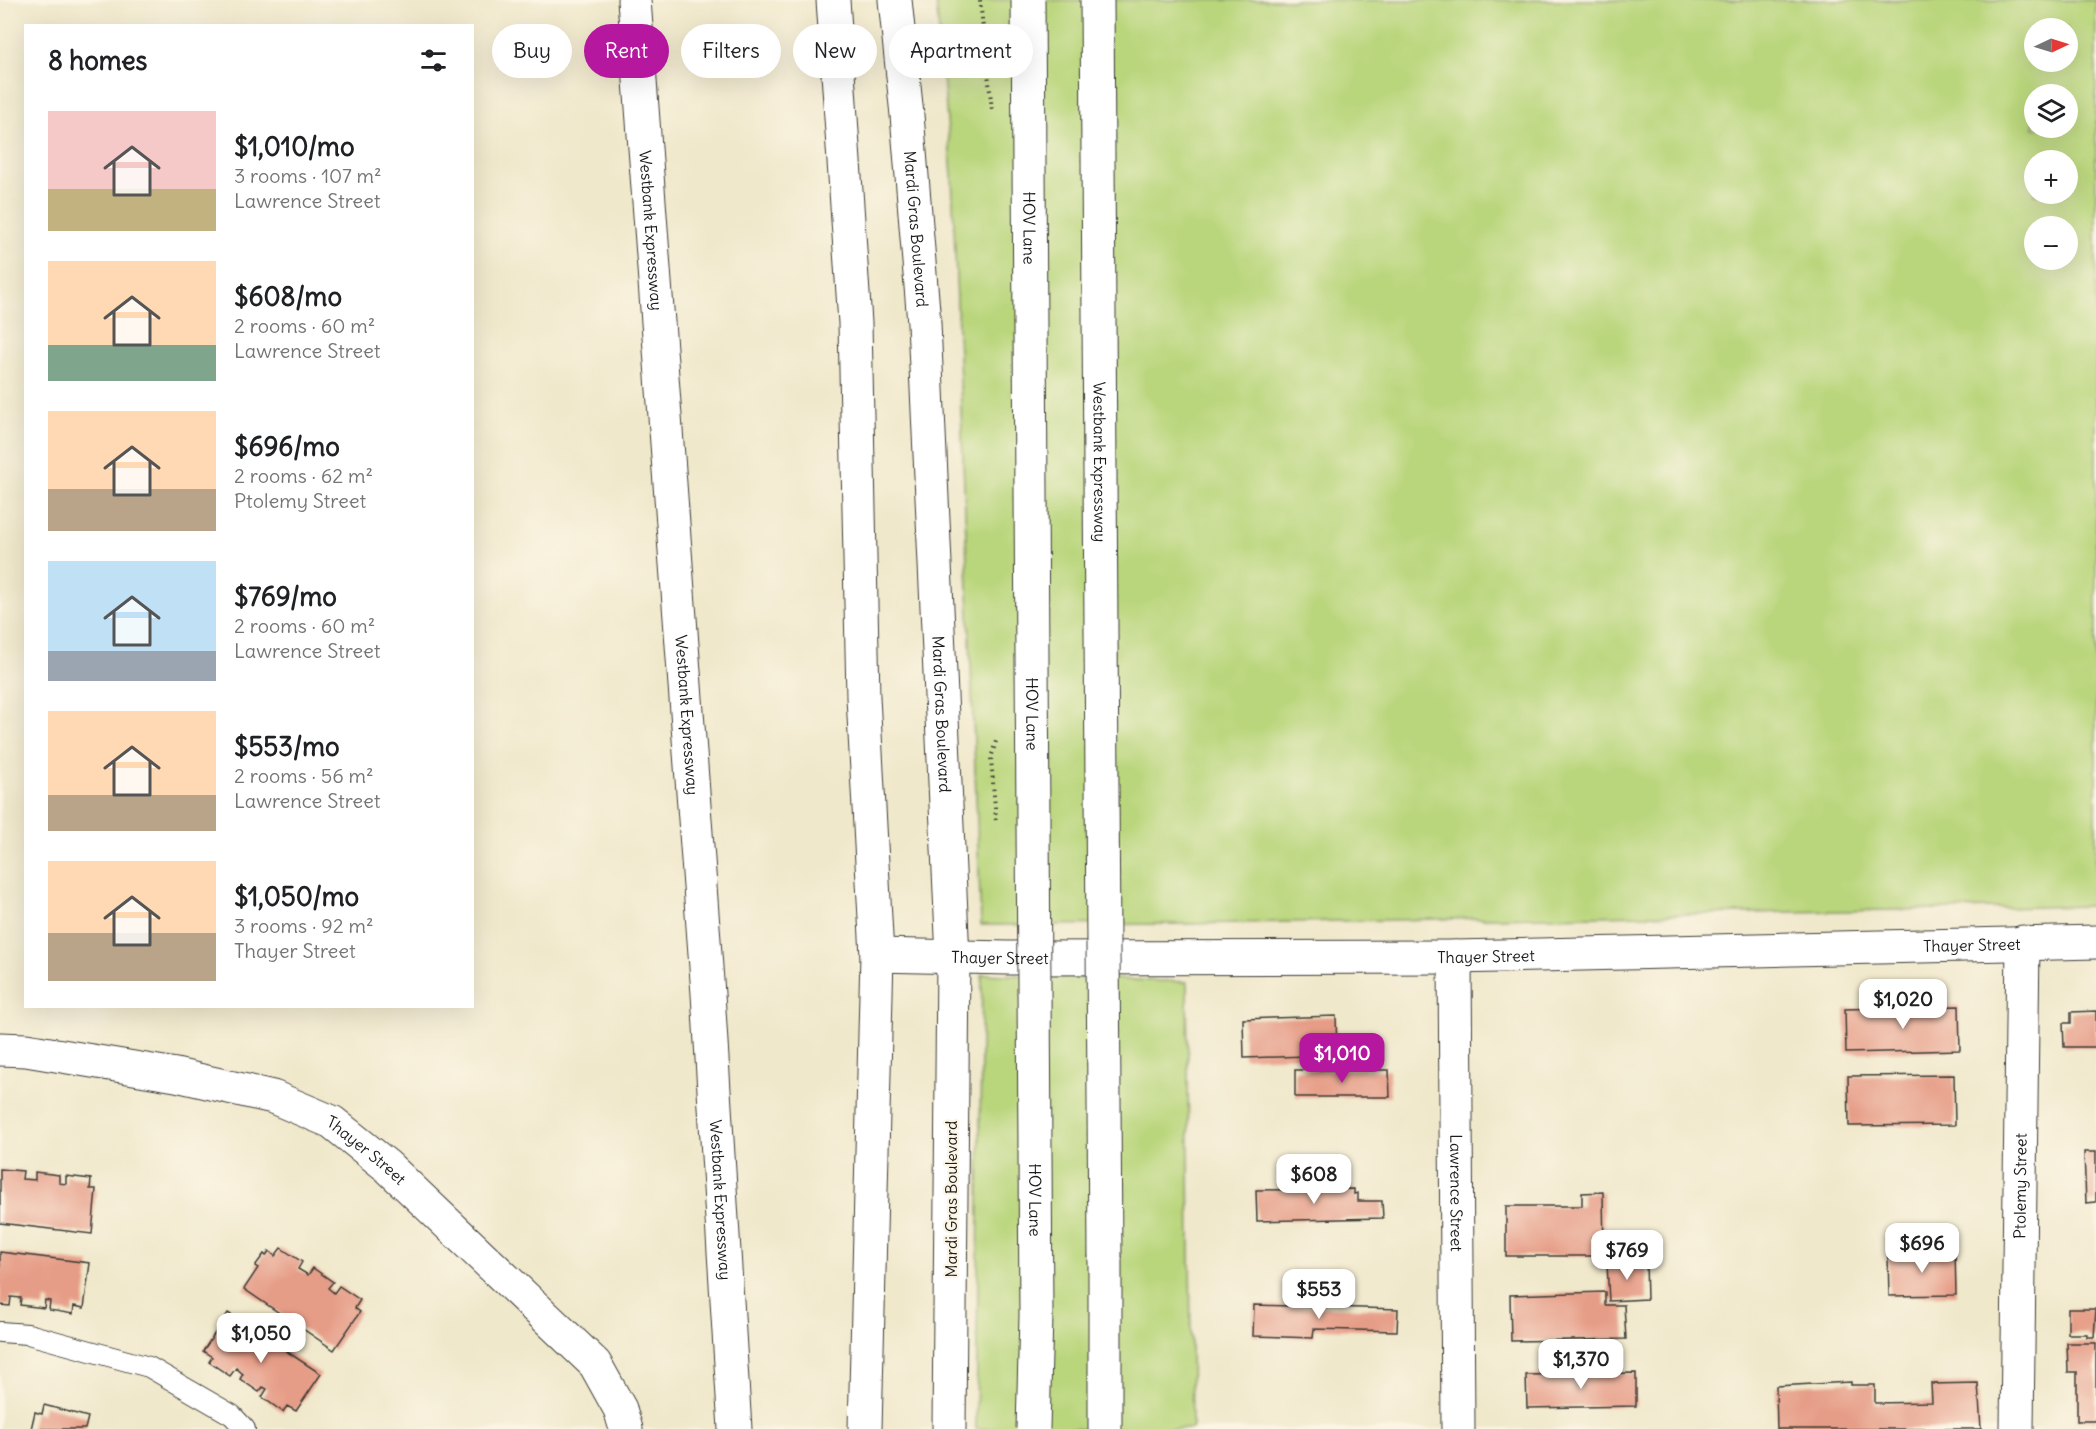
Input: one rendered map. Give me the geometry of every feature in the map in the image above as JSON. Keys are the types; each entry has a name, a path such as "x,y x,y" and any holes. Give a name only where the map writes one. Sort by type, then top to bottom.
{"main road":[{"name":"Westbank Expressway","path":"634,0 708,994 735,1429"},
{"path":"833,0 855,323 863,697 877,955 865,1429"},
{"name":"Mardi Gras Boulevard","path":"895,0 924,323 953,958 949,1429"},
{"name":"HOV Lane","path":"1028,0 1036,1316 1033,1429"},
{"name":"Westbank Expressway","path":"1097,0 1105,1429"},
{"name":"Ptolemy Street","path":"2018,1429 2022,942"},
{"name":"Thayer Street","path":"877,955 953,958 1455,957 2096,942"},
{"name":"Lawrence Street","path":"1455,957 1458,1429"},
{"name":"Thayer Street","path":"0,1049 26,1050 176,1075 273,1097 332,1122 387,1166 595,1364 620,1409 626,1429"}],"lane":[{"path":"0,1332 28,1334 149,1367 232,1415 245,1429"}],"green space":[{"path":"936,0 2096,0 2096,906 1185,924 981,925 952,175 943,78 1033,78 1033,24 938,24"},
{"path":"982,974 1187,982 1192,1429 976,1429"}],"building":[{"path":"1959,1006 1960,1050 1846,1053 1845,1009"},
{"path":"2096,1011 2096,1047 2064,1047 2063,1023 2071,1023 2071,1012"},
{"path":"1336,1016 1337,1055 1244,1058 1243,1019"},
{"path":"1295,1070 1389,1070 1390,1097 1295,1097"},
{"path":"1954,1075 1955,1125 1849,1126 1848,1076"},
{"path":"2084,1152 2096,1152 2096,1202 2086,1203"},
{"path":"0,1169 23,1171 22,1179 35,1180 35,1172 59,1175 59,1183 66,1184 66,1176 91,1179 90,1189 96,1189 92,1234 0,1223"},
{"path":"1354,1189 1354,1194 1358,1193 1358,1201 1382,1201 1383,1218 1257,1221 1256,1190"},
{"path":"1603,1192 1604,1256 1506,1256 1506,1206 1582,1206 1582,1193"},
{"path":"281,1248 302,1262 298,1269 308,1275 313,1268 333,1282 328,1288 334,1293 339,1286 360,1300 355,1308 360,1312 334,1350 244,1289 258,1268 255,1266 264,1254 266,1256 269,1251 275,1256"},
{"path":"0,1252 90,1263 84,1308 74,1306 73,1314 49,1310 50,1301 45,1300 44,1308 20,1305 21,1298 11,1297 10,1306 0,1305"},
{"path":"1955,1252 1956,1295 1889,1296 1888,1257 1894,1257 1894,1254"},
{"path":"1646,1262 1647,1299 1609,1301 1607,1264"},
{"path":"1605,1292 1605,1305 1624,1305 1626,1339 1511,1341 1510,1295"},
{"path":"1254,1305 1398,1309 1397,1331 1314,1329 1313,1338 1253,1336"},
{"path":"2068,1309 2096,1309 2094,1337 2087,1337 2087,1334 2068,1334"},
{"path":"228,1313 321,1374 296,1411 287,1406 283,1412 262,1397 267,1389 263,1387 259,1392 240,1379 243,1374 236,1368 230,1376 209,1362 212,1357 203,1351"},
{"path":"2067,1343 2096,1343 2096,1421 2077,1421 2077,1372 2068,1372"},
{"path":"1636,1373 1636,1406 1527,1408 1526,1375"},
{"path":"1851,1382 1851,1385 1875,1385 1875,1403 1932,1402 1931,1384 1978,1383 1981,1429 1777,1429 1776,1386"},
{"path":"44,1405 88,1417 85,1429 31,1429 35,1412 42,1414"}]}
